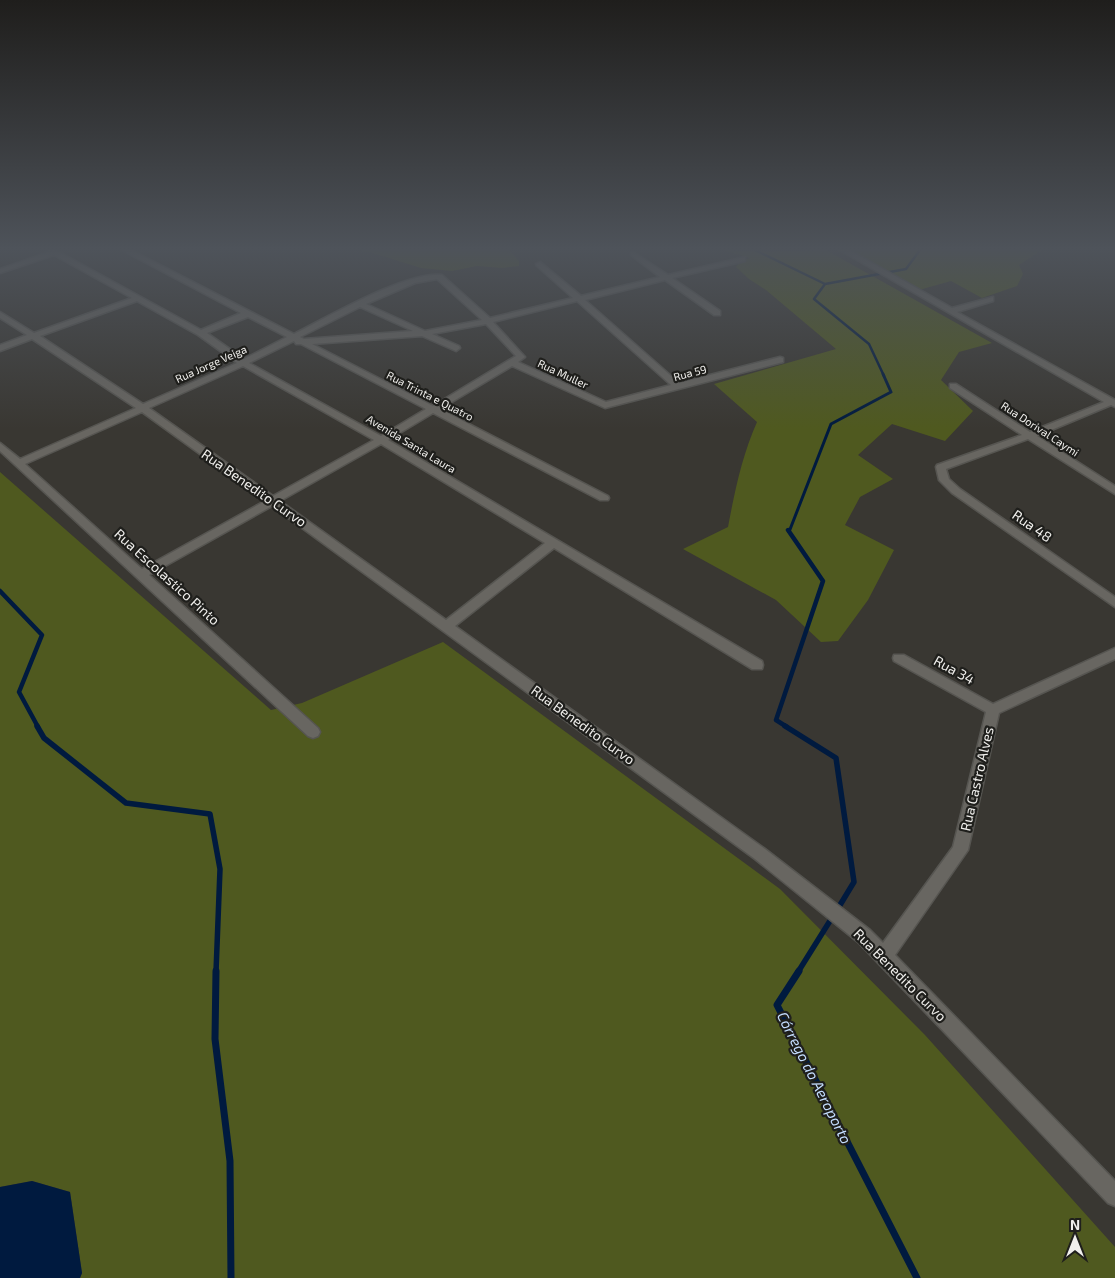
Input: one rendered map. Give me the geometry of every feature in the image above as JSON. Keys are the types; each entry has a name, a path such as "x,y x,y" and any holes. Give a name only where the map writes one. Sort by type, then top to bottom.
{"street":[{"path":"0,348 106,310"},
{"name":"Avenida Santa Laura","path":"159,310 201,333 243,363 381,440 757,665"},
{"name":"Rua Trinta e Quatro","path":"239,310 604,498"},
{"name":"Rua Jorge Veiga","path":"19,463 141,407 296,340 350,310"},
{"path":"372,310 456,348"},
{"name":"Rua Jorge Veiga","path":"475,310 488,321"},
{"path":"296,340 424,333 536,310"},
{"path":"592,310 678,388"},
{"path":"712,310 717,313"},
{"path":"951,311 955,310"},
{"path":"951,311 1113,403"},
{"name":"Rua Benedito Curvo","path":"0,314 141,407 446,626 760,854 864,936 1115,1196"},
{"path":"201,333 247,314"},
{"path":"142,574 432,411 521,357 488,321"},
{"name":"Rua 59","path":"605,405 678,388 780,360"},
{"name":"Rua Muller","path":"512,363 605,405"},
{"name":"Rua Dorival Caymi","path":"953,386 1115,491"},
{"path":"1028,436 1113,403"},
{"name":"Rua 48","path":"1028,436 941,467 944,480 956,491 1115,604"},
{"name":"Rua Escolastico Pinto","path":"0,446 313,732"},
{"path":"446,626 553,543"},
{"name":"Rua Castro Alves","path":"884,956 960,850 993,710 1115,654"},
{"name":"Rua 34","path":"899,658 993,710"}],"green space":[{"path":"789,310 932,310 992,343 959,352 941,380 973,411 945,441 892,424 858,455 893,479 860,497 845,525 894,550 868,600 838,641 821,642 776,600 683,549 728,527 743,460 757,422 714,384 836,349"},
{"path":"0,472 271,710 302,703 443,642 780,889 925,1035 1115,1247 1115,1278 80,1278 82,1273 70,1192 32,1181 0,1187"}],"water":[{"path":"32,1181 70,1192 82,1273 80,1278 0,1278 0,1187"}],"waterway":[{"name":"Córrego do Aeroporto","path":"827,310 869,344 884,376"},
{"name":"Córrego do Aeroporto","path":"789,532 831,424 891,392 883,374"},
{"name":"Córrego do Aeroporto","path":"787,727 776,720 823,581 789,532"},
{"path":"0,591 42,635 19,692 38,727"},
{"path":"37,726 44,738 126,803 210,814 220,869 216,972"},
{"name":"Córrego do Aeroporto","path":"785,726 836,758 854,882 837,910"},
{"name":"Córrego do Aeroporto","path":"798,972 833,916"},
{"path":"216,971 215,1039 230,1161 231,1278"},
{"name":"Córrego do Aeroporto","path":"799,971 777,1005 917,1278"}]}
